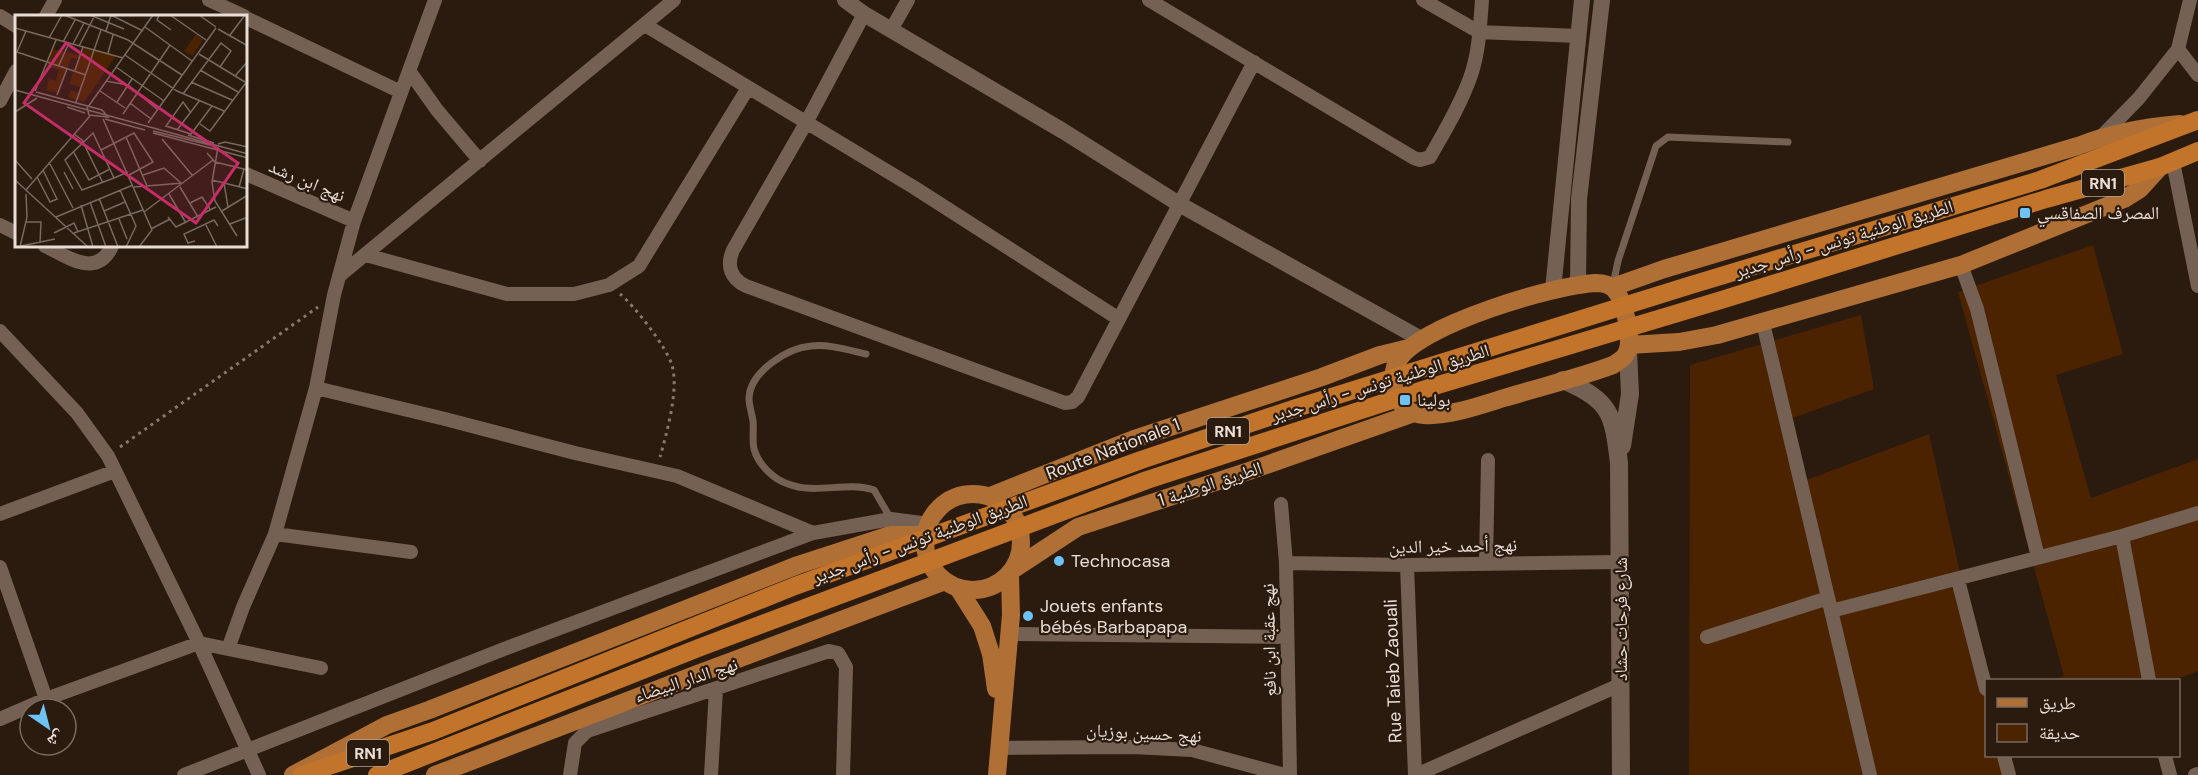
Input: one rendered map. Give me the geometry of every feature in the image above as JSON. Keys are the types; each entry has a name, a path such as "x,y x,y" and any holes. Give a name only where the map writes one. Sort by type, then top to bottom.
{"highway":[{"name":"الطريق الوطنية تونس - رأس جدير","path":"302,775 433,731 795,586 1141,460 1296,408 1679,288 2040,180 2196,121"},
{"name":"الطريق الوطنية تونس - رأس جدير","path":"377,775 701,647 1147,480 1438,385 2166,164 2198,151"}],"main road":[{"path":"1619,463 1630,394 1624,311 1613,288 1664,269 2078,146 2102,136 2196,121"},
{"path":"1628,348 1717,335 1961,265 2124,199 2140,189 2166,164"},
{"name":"Route Nationale 1","path":"990,496 1134,439 1415,344 1486,311 1553,290 1578,285 1603,283 1613,288"},
{"path":"1415,344 1396,364 1394,384 1401,403 1407,410 1431,416 1613,365 1623,358 1628,348"},
{"path":"1563,380 1592,394 1607,409 1614,428 1619,463"},
{"name":"الطريق الوطنية 1","path":"951,585 972,591 986,589 999,584 1012,572 1078,527 1260,468 1414,413"},
{"name":"شارع فرحات حشاد","path":"1619,463 1621,775"},
{"name":"RN1","path":"927,529 943,504 954,498 978,494 990,496"},
{"path":"990,496 1005,505 1016,518 1022,535 1021,553 1012,572 997,775"},
{"path":"293,775 387,724 429,710 798,565 890,535 927,529 925,548 928,560 935,572 951,585 980,620 988,641 1000,715"},
{"path":"435,775 695,675 951,585"}],"street":[{"path":"47,15 55,0"},
{"path":"208,0 241,15"},
{"path":"228,650 243,607 274,534 316,388 334,295 354,221 435,0"},
{"path":"339,276 674,0"},
{"path":"845,0 864,14 1063,131 1179,204 1330,287 1415,344"},
{"path":"891,30 908,0"},
{"path":"1149,0 1414,158 1425,159 1430,157 1462,97 1475,60 1482,0"},
{"path":"1423,0 1479,32 1578,36"},
{"path":"1553,290 1582,0"},
{"path":"1578,285 1579,199 1602,0"},
{"path":"2102,136 2139,98 2178,49 2190,0"},
{"path":"864,14 806,123 729,258 731,271 739,283 1065,403 1072,402 1078,397 1254,62"},
{"path":"0,16 15,25"},
{"path":"248,18 401,92"},
{"path":"645,25 915,188 1119,319"},
{"path":"2178,49 2198,75"},
{"path":"0,101 4,84 15,71"},
{"path":"410,72 437,110 480,161"},
{"path":"366,255 507,294 574,294 609,285 639,266 748,88"},
{"path":"2166,164 2198,286"},
{"name":"نهج ابن رشد","path":"248,175 354,221"},
{"path":"0,225 15,232"},
{"path":"50,248 87,264 99,262 105,258 111,248"},
{"path":"1961,265 1977,309 2038,557"},
{"path":"1763,322 1870,775"},
{"path":"0,332 77,413 108,456 199,643 259,775"},
{"path":"316,388 444,418 575,453 677,476 813,533"},
{"path":"1486,563 1488,460"},
{"path":"0,514 116,471"},
{"name":"نهج عقبة ابن نافع","path":"1281,504 1286,563 1290,775"},
{"path":"1707,637 1829,605 1958,580 2198,513"},
{"path":"184,775 813,533 891,519 927,529"},
{"path":"274,534 411,552"},
{"path":"2122,536 2149,679"},
{"name":"نهج أحمد خير الدين","path":"1286,563 1407,565 1620,562"},
{"name":"Rue Taieb Zaouali","path":"1407,565 1415,775"},
{"path":"0,567 45,697"},
{"path":"1958,580 1985,685"},
{"path":"1009,634 1287,637"},
{"path":"51,697 199,643 321,668"},
{"name":"نهج الدار البيضاء","path":"570,775 575,743 587,731 829,651 838,653 846,667 843,775"},
{"path":"1415,775 1622,684"},
{"path":"711,775 716,690"},
{"path":"0,719 18,711"},
{"name":"نهج حسين بوزيان","path":"998,748 1132,747 1192,750 1285,775"},
{"path":"2004,757 2009,775"},
{"path":"2165,757 2170,775"}],"lane":[{"path":"1613,288 1618,261 1656,146 1668,137 1788,142"},
{"path":"866,354 832,347 810,346 781,355 760,372 749,398 753,420 754,449 766,470 787,484 814,489 861,486 874,490 891,519"}],"path":[{"path":"609,285 632,303 672,364 673,402 656,471"},
{"path":"108,456 334,295"}],"green space":[{"path":"2093,245 2123,354 2056,375 2091,498 2198,459 2198,671 2177,679 2055,679 2064,676 1958,292"},
{"path":"1861,315 1874,389 1787,420 1804,481 1929,434 1985,684 1985,757 2001,757 2005,775 1689,775 1690,365"}],"place":[{"name":"المصرف الصفاقسي","path":"2025,213"},
{"name":"بولينا","path":"1405,400"},
{"name":"Technocasa","path":"1059,561"},
{"name":"Jouets enfants bébés Barbapapa","path":"1028,616"}]}
